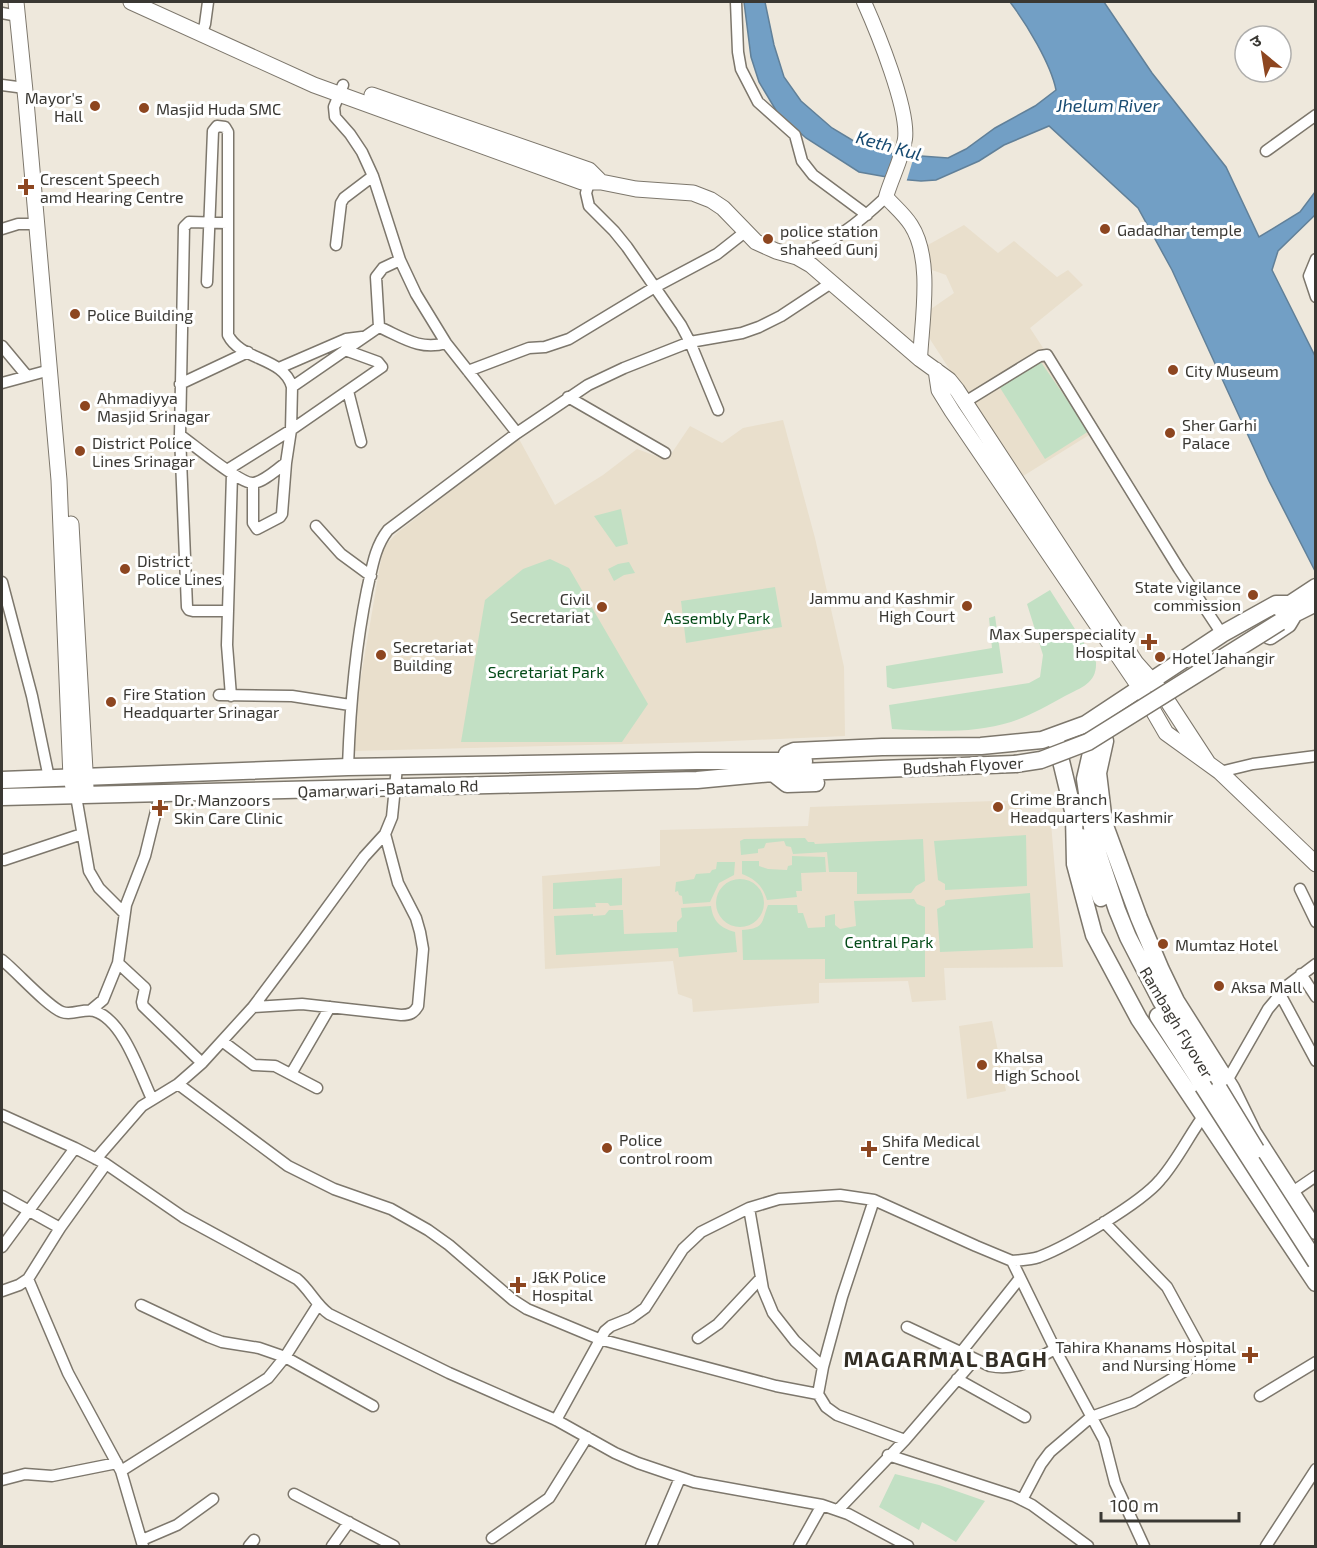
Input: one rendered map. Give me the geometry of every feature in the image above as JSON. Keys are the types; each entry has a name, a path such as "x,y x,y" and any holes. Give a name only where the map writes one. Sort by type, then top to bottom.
{"main road":[{"path":"130,2 203,28 314,74 341,90 589,170 595,182 636,189 693,194 711,200 723,208 756,242 766,248 797,256 811,265 949,380 1136,663 1146,684"},
{"path":"154,2 203,28"},
{"path":"19,6 59,480 77,777 81,795"},
{"path":"19,6 69,478 77,777"},
{"path":"936,370 939,390 952,411 1160,706 1214,768 1316,864"},
{"path":"1285,613 1312,598"},
{"path":"1276,604 1285,613 1288,624 1099,744 1062,762 1014,772 787,784 773,767 794,751 981,746 1042,740 1086,724 1146,684 1222,634 1276,604"},
{"name":"Budshah Flyover","path":"773,767 1015,764 1041,760 1088,742 1285,613"},
{"path":"1055,736 1074,815 1075,864 1094,935 1139,1019 1204,1114 1280,1233 1316,1283"},
{"path":"1099,744 1098,773 1109,887"},
{"name":"Rambagh Flyover","path":"1099,744 1085,779 1094,842 1128,937 1161,1000 1316,1242"},
{"name":"Qamarwari-Batamalo Rd","path":"2,780 348,768 697,761 773,767"},
{"name":"Qamarwari-Batamalo Rd","path":"2,797 160,795 697,780 773,767"},
{"name":"Rambagh Flyover","path":"1074,815 1092,874 1129,962 1151,1004 1316,1262"},
{"path":"1104,823 1138,918 1176,1001 1227,1081 1252,1133 1316,1231"}],"street":[{"path":"203,28 208,2"},
{"path":"736,2 741,69 758,102 795,135 802,161 813,175 867,215"},
{"path":"797,256 831,241 867,215 886,194 905,141 900,98 864,2"},
{"path":"2,13 19,6"},
{"path":"2,98 3,85 25,88"},
{"path":"341,90 334,107 335,117 362,152 373,176 400,260 416,294 446,343 517,433"},
{"path":"1266,151 1316,115"},
{"path":"207,282 213,131 217,126 225,127 228,132 227,328 230,339 248,352 279,368 290,380 292,387 291,430 282,514 257,529 253,526 254,483"},
{"path":"336,245 341,203 344,198 373,176"},
{"path":"595,182 586,193 589,206 614,231 656,287 690,342 718,410"},
{"path":"886,194 911,224 922,254 924,294 920,358"},
{"path":"227,223 189,222 184,227 180,435 187,607 190,611 228,612"},
{"path":"2,229 18,224 37,224"},
{"path":"468,371 529,348 555,344 569,339 717,254 745,232"},
{"path":"1316,259 1309,276 1316,297"},
{"path":"378,327 376,277 382,268 400,260"},
{"path":"348,768 350,705 360,624 377,548 388,530 517,433 568,397 606,375 690,342 742,333 759,327 781,316 831,283"},
{"path":"292,387 378,327"},
{"path":"378,327 427,347 446,343"},
{"path":"279,368 346,339 363,337"},
{"path":"2,346 27,376"},
{"path":"229,472 382,367 378,362 345,350"},
{"path":"180,384 248,352"},
{"path":"965,402 1040,356 1047,355 1179,569 1222,634"},
{"path":"2,383 50,370"},
{"path":"348,392 361,442"},
{"path":"568,397 665,453"},
{"path":"180,435 244,481 254,483 286,463"},
{"path":"229,472 227,645 231,696"},
{"path":"316,526 341,554 371,576"},
{"path":"2,582 32,696 49,778"},
{"path":"219,695 292,696 350,705"},
{"path":"1214,768 1316,756"},
{"path":"2,1291 28,1279 133,1115 152,1099 178,1084 202,1064 253,1006 364,857 384,834 392,817 397,767"},
{"path":"81,795 82,834 89,871 94,881 124,913"},
{"path":"91,1010 103,1000 118,963 124,913 145,856 160,795"},
{"path":"4,860 82,834"},
{"path":"253,1006 282,1004 330,1006 409,1015 415,1011 418,1006 422,972 421,941 416,918 398,883 384,834"},
{"path":"1300,889 1316,922"},
{"path":"2,960 52,1005 63,1012 91,1010 101,1014 119,1032 152,1099"},
{"path":"118,963 145,988 143,1006 202,1064"},
{"path":"556,1420 604,1331 631,1318 645,1308 692,1238 713,1225 750,1208 779,1199 801,1196 840,1195 874,1200 1012,1261 1038,1257 1104,1222 1145,1195 1161,1180 1227,1081 1268,1009 1301,974 1316,964"},
{"path":"1301,974 1316,997"},
{"path":"1280,994 1316,1061"},
{"path":"291,1074 330,1006"},
{"path":"222,1041 254,1065 275,1066 317,1088"},
{"path":"178,1084 288,1166 334,1189 391,1209 408,1218 449,1245 513,1300 545,1317 599,1339 776,1386 818,1394"},
{"path":"2,1115 101,1162 183,1217 297,1279 318,1305 329,1314 449,1373 556,1420 615,1453 680,1478 838,1510 908,1546"},
{"path":"2,1247 75,1148"},
{"path":"1291,1193 1316,1176"},
{"path":"2,1196 60,1228"},
{"path":"874,1200 842,1297 818,1394 825,1407 837,1415 904,1440"},
{"path":"750,1208 761,1278 770,1307 785,1330 823,1367"},
{"path":"1022,1500 1050,1452 1091,1417 1120,1407 1150,1392 1199,1362 1203,1353 1167,1287 1104,1222"},
{"path":"1012,1261 1055,1349 1104,1440 1115,1483 1144,1546"},
{"path":"698,1338 718,1324 761,1278"},
{"path":"962,1351 1020,1278"},
{"path":"28,1279 61,1357 119,1467 143,1543 177,1525 213,1499"},
{"path":"141,1305 216,1339 259,1348 285,1357 373,1406"},
{"path":"2,1480 25,1474 52,1476 119,1467 268,1378 285,1357 318,1305"},
{"path":"906,1327 975,1359 998,1367 1030,1362 1055,1349"},
{"path":"838,1510 904,1440 975,1359"},
{"path":"1260,1396 1316,1362"},
{"path":"957,1379 1025,1417"},
{"path":"492,1538 549,1498 587,1437"},
{"path":"888,1455 995,1489 1022,1500 1088,1546"},
{"path":"1266,1546 1316,1469"},
{"path":"651,1546 680,1478"},
{"path":"294,1494 394,1546"},
{"path":"799,1546 822,1505"},
{"path":"332,1546 349,1522"}],"shaded area":[{"path":"964,225 998,253 1014,241 1057,277 1068,270 1083,285 1030,328 1097,430 1020,478 926,333 931,309 954,293 946,275 932,270 926,246"},
{"name":"Civil Secretariat","path":"783,420 815,538 844,667 845,736 708,742 354,751 350,741 383,548 397,533 502,450 519,439 555,505 603,475 637,449 667,460 690,426 722,443 743,428"},
{"path":"1022,800 1022,826 1051,823 1063,967 944,968 946,1000 912,1002 908,981 819,983 819,1003 693,1012 692,999 678,994 673,961 545,969 542,876 660,866 660,830 808,826 810,807"},
{"name":"Khalsa High School","path":"992,1021 1006,1091 967,1099 959,1026"}],"green space":[{"path":"1038,358 1089,431 1045,459 997,383"},
{"path":"621,509 628,544 616,547 594,516"},
{"name":"Secretariat Park","path":"550,559 569,568 648,704 622,742 461,742 485,600 523,569"},
{"path":"629,562 635,573 624,575 614,581 608,569"},
{"name":"Assembly Park","path":"775,587 782,627 686,643 681,601"},
{"path":"1050,590 1096,662 1094,675 1087,684 1032,714 997,726 952,731 892,729 889,705 1029,683 1040,677 1043,655 1027,604"},
{"path":"995,616 1003,673 893,689 887,687 886,666 992,648 989,618"},
{"name":"Central Park","path":"1026,835 1027,886 945,890 945,884 938,880 934,841"},
{"name":"Central Park","path":"805,838 808,842 815,844 923,839 925,881 916,886 911,893 857,894 857,872 829,872 827,852 793,854 791,847 786,846 784,841 766,843 764,848 758,849 758,853 741,855 740,841 744,839"},
{"path":"792,856 825,857 826,872 801,873 802,891 796,891 797,897 767,900 758,884 742,874 742,861 759,861 759,866 768,869 787,870 788,866 792,865"},
{"path":"717,862 735,862 734,875 719,883 710,902 683,904 682,896 678,891 675,892 676,882 694,879 696,874 710,873 716,869"},
{"path":"622,878 622,905 610,906 608,903 595,903 596,907 553,909 553,883"},
{"path":"740,879 757,886 764,903 757,920 740,927 723,920 716,903 723,886"},
{"name":"Central Park","path":"1030,893 1033,948 940,952 937,909 945,905 945,901"},
{"name":"Central Park","path":"914,899 917,904 925,907 925,977 825,979 825,959 743,960 742,930 755,928 761,924 768,905 797,905 798,913 803,913 808,928 825,927 825,916 835,914 835,925 840,929 856,926 854,901"},
{"path":"711,906 718,924 735,932 737,952 679,957 678,948 556,955 554,916 605,915 609,910 623,910 624,934 677,932 677,922 682,917 681,908"},
{"path":"895,1474 939,1485 985,1501 956,1542 922,1522 919,1530 879,1507"}],"water":[{"name":"Jhelum River","path":"744,2 765,2 774,45 784,77 801,101 832,128 857,143 894,154 948,158 1035,106 1056,90 1049,68 1037,44 1010,2 1104,2 1152,73 1226,167 1259,237 1300,212 1315,192 1315,215 1278,251 1272,270 1315,356 1315,571 1269,481 1172,270 1138,208 1049,126 1004,145 979,161 936,180 898,179 859,172 806,138 777,112 759,82 751,57"}],"pier":[{"path":"895,151 915,153 906,183 897,182"}],"place":[{"name":"Mayor's Hall","path":"95,106"},
{"name":"Masjid Huda SMC","path":"144,108"},
{"name":"Crescent Speech amd Hearing Centre","path":"26,187"},
{"name":"Gadadhar temple","path":"1105,229"},
{"name":"police station shaheed Gunj","path":"768,239"},
{"name":"Police Building","path":"75,314"},
{"name":"City Museum","path":"1173,370"},
{"name":"Ahmadiyya Masjid Srinagar","path":"85,406"},
{"name":"Sher Garhi Palace","path":"1170,433"},
{"name":"District Police Lines Srinagar","path":"80,451"},
{"name":"District Police Lines","path":"125,569"},
{"name":"State vigilance commission","path":"1253,595"},
{"name":"Jammu and Kashmir High Court","path":"967,606"},
{"name":"Civil Secretariat","path":"602,607"},
{"name":"Max Superspeciality Hospital","path":"1149,642"},
{"name":"Secretariat Building","path":"381,655"},
{"name":"Hotel Jahangir","path":"1160,657"},
{"name":"Fire Station Headquarter Srinagar","path":"111,702"},
{"name":"Crime Branch Headquarters Kashmir","path":"998,807"},
{"name":"Dr. Manzoors Skin Care Clinic","path":"160,808"},
{"name":"Mumtaz Hotel","path":"1163,944"},
{"name":"Aksa Mall","path":"1219,986"},
{"name":"Khalsa High School","path":"982,1065"},
{"name":"Police control room","path":"607,1148"},
{"name":"Shifa Medical Centre","path":"869,1149"},
{"name":"J&K Police Hospital","path":"518,1285"},
{"name":"Tahira Khanams Hospital and Nursing Home","path":"1250,1355"}],"district":[{"name":"MAGARMAL BAGH","path":"946,1358"}],"water label":[{"name":"Keth Kul","path":"889,145"}]}
